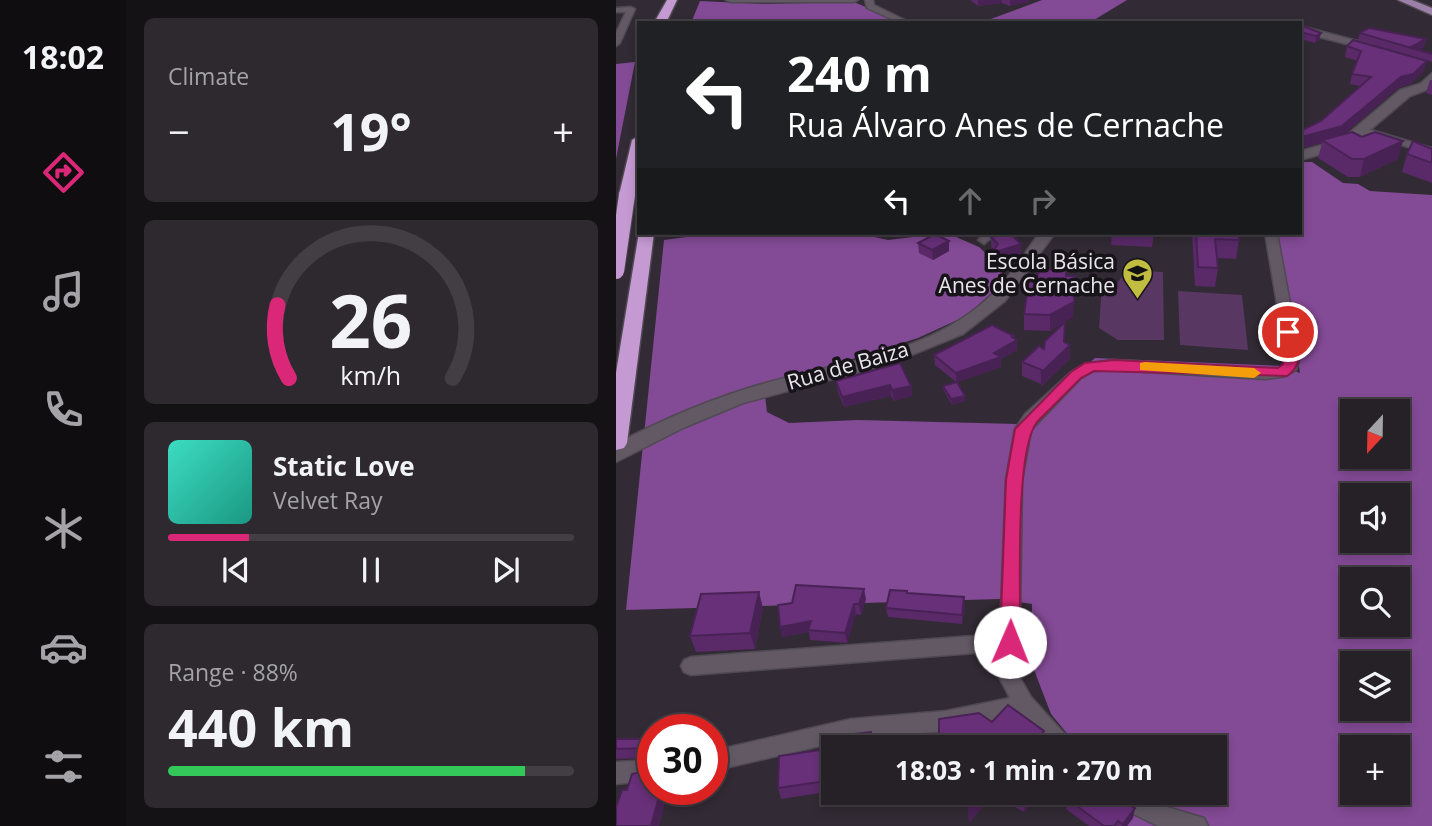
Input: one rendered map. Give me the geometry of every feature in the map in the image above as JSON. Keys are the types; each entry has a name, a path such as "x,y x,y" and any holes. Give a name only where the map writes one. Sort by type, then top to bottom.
{"highway":[{"path":"661,21 672,0"},
{"path":"616,271 637,150"},
{"path":"616,443 646,235"}],"main road":[{"path":"1403,0 1432,12"}],"street":[{"path":"731,0 854,0"},
{"path":"869,0 870,6 903,21"},
{"path":"616,10 631,9 616,43"},
{"path":"1302,30 1383,52"},
{"path":"1302,155 1346,143 1364,131 1405,93 1429,82"},
{"path":"1364,131 1432,152"},
{"path":"616,217 637,214"},
{"name":"Rua de Baiza","path":"616,454 671,423 770,388 856,368 949,334 978,316 1001,296 1046,235"},
{"path":"1051,735 1024,704 1009,677 1011,529 1014,480 1023,429 1076,375 1090,367 1114,365 1266,374 1281,373 1290,367 1293,357 1271,235"},
{"path":"691,666 1010,642"},
{"path":"728,757 851,729 946,721 1024,704"},
{"path":"616,773 637,771"},
{"path":"1140,805 1164,817 1196,826"}],"shaded area":[{"path":"1042,0 1127,0 1092,21 985,21"},
{"path":"700,1 764,4 854,2 898,21 692,21"},
{"path":"635,62 616,159 616,64"},
{"path":"1302,162 1312,162 1343,183 1358,184 1370,191 1432,195 1432,826 1123,826 1118,805 1227,805 1227,735 1068,735 1051,714 1031,662 1032,604 999,599 626,610 664,240 702,235 865,235 888,240 952,235 979,247 1003,269 998,287 966,316 918,338 764,387 767,412 789,423 858,420 1022,424 1095,358 1281,366 1300,373 1278,235 1302,235"},
{"path":"1126,270 1163,272 1164,340 1118,340 1099,328 1102,284 1117,284"},
{"path":"1178,291 1242,295 1248,350 1180,345"}],"building":[{"path":"1302,26 1321,33 1316,36 1302,32"},
{"path":"1369,28 1426,39 1411,47 1432,54 1360,33"},
{"path":"1353,40 1427,61 1413,74 1401,77 1342,126 1302,137 1302,130 1321,121 1371,77 1352,74 1361,51 1347,46"},
{"path":"1352,132 1362,137 1375,132 1403,141 1364,159 1352,159 1322,140"},
{"path":"1413,141 1432,149 1432,163 1407,154"},
{"path":"933,235 949,241 932,250 918,243"},
{"path":"1012,235 1021,244 992,253 998,244 991,237"},
{"path":"1196,235 1238,235 1239,240 1215,239 1218,268 1198,267"},
{"path":"1039,269 1066,270 1066,276 1076,276 1074,302 1050,315 1024,314 1030,274 1038,275"},
{"path":"1065,322 1064,342 1070,345 1041,373 1042,370 1022,362 1039,346 1044,349 1045,341"},
{"path":"992,325 1017,340 994,353 1001,357 956,373 934,355"},
{"path":"900,363 911,386 892,390 890,385 842,397 836,381"},
{"path":"957,382 965,396 951,399 943,386"},
{"path":"796,585 864,589 859,604 854,604 845,633 808,630 811,621 780,627 778,605 792,603"},
{"path":"890,590 964,597 962,615 886,608"},
{"path":"759,592 750,633 690,636 701,594"},
{"path":"1008,705 1044,731 1041,735 939,735 939,719 979,713 992,722"},
{"path":"871,732 871,735 845,735"},
{"path":"616,739 637,739 637,748 616,749"},
{"path":"821,750 821,782 778,788 779,756"},
{"path":"637,773 637,805 657,805 651,826 616,826 616,807 622,790 627,790 632,774"},
{"path":"1076,805 1129,805 1135,808 1123,824 1118,821 1114,826 1104,826"}],"slow traffic":[{"path":"1145,366 1254,373"}],"place":[{"name":"Escola Básica Anes de Cernache","path":"1138,301"}],"route":[{"path":"1010,642 1014,480 1023,429 1031,418 1076,375 1090,367 1114,365 1281,373 1290,367 1293,357 1288,332"}]}
